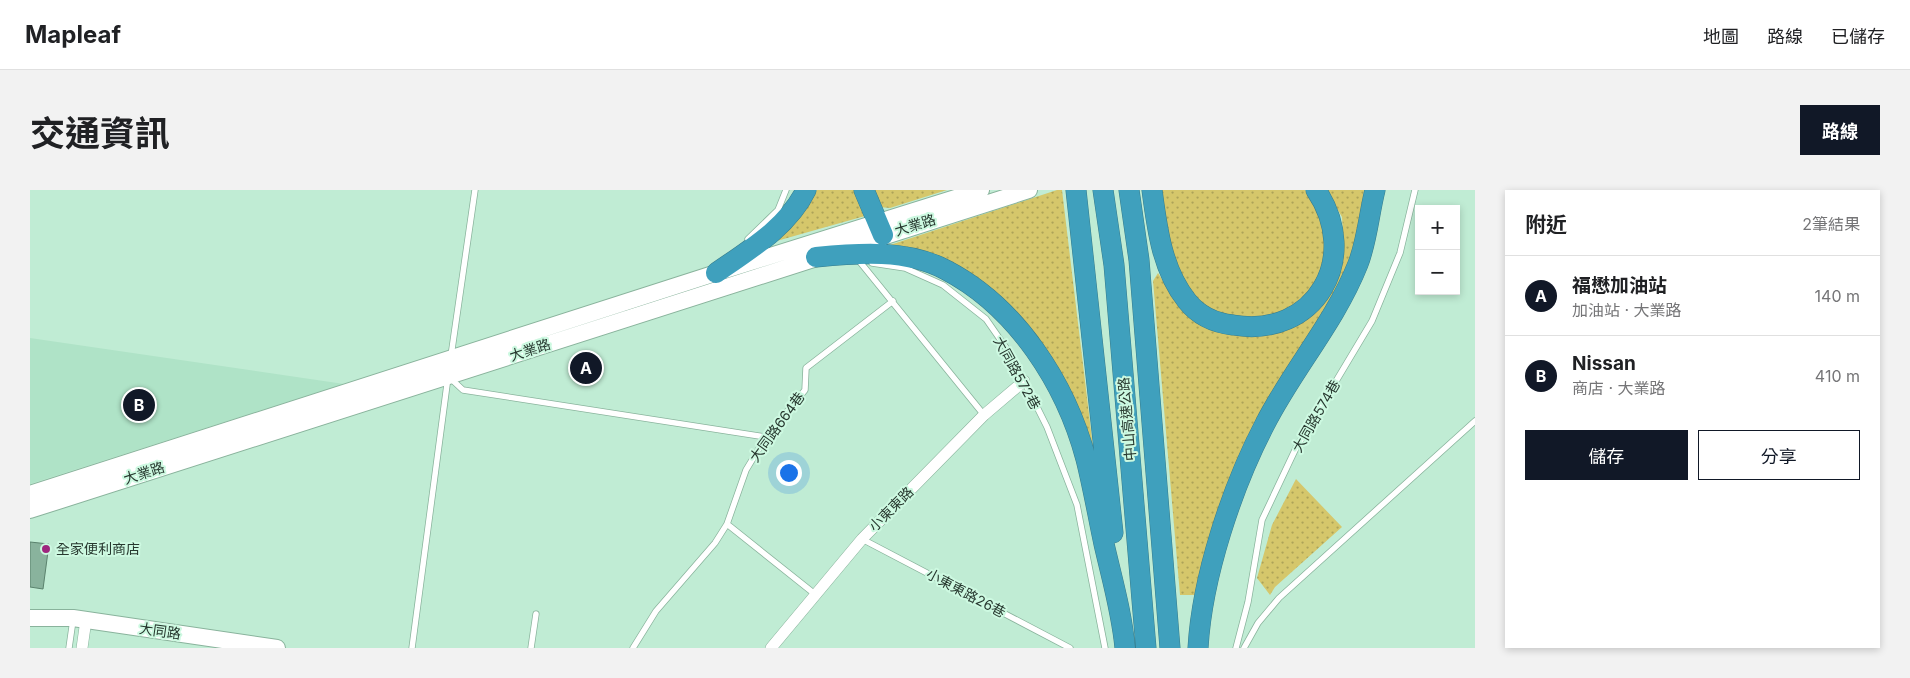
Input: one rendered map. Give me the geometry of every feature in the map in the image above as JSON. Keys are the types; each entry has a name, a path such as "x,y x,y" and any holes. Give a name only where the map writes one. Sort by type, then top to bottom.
{"highway":[{"path":"713,269 762,242 799,205 806,190"},
{"path":"864,190 880,229"},
{"name":"中山高速公路","path":"1103,190 1114,266 1146,648"},
{"name":"中山高速公路","path":"1129,190 1139,260 1170,648"},
{"path":"1153,199 1160,243 1171,274 1187,301 1202,315 1225,324 1248,328 1270,326 1298,314 1324,287 1331,270 1335,234 1332,218 1316,190"},
{"path":"1358,262 1374,190"},
{"path":"1198,648 1206,591 1237,488 1264,424 1335,311 1358,262 1382,190"},
{"path":"1078,199 1125,641"},
{"path":"814,262 869,253 906,257 945,269 1000,309 1024,335 1068,406 1086,458 1125,641"}],"main road":[{"name":"大業路","path":"30,494 342,402 448,376 774,271 814,262 880,229 981,190"},
{"name":"大業路","path":"30,510 342,402 451,360 677,286 713,269 880,229 1029,190"},
{"name":"大同路","path":"30,606 47,608 80,619"},
{"name":"大同路","path":"30,618 80,619 277,648"}],"street":[{"name":"小東東路","path":"771,648 862,539 984,415 1024,381"},
{"path":"80,619 82,648"}],"lane":[{"path":"412,648 475,190"},
{"path":"744,244 778,210 786,190"},
{"name":"大同路574巷","path":"1236,648 1248,602 1262,520 1296,448 1372,321 1400,252 1415,190"},
{"path":"728,256 737,250"},
{"path":"860,262 984,415"},
{"name":"大同路572巷","path":"850,263 860,262 905,268 942,285 986,319 1011,355 1047,427 1077,505 1105,648"},
{"name":"大同路664巷","path":"633,648 656,611 715,543 728,524 746,470 766,437 805,390 806,368 893,301"},
{"path":"448,376 463,390 766,437"},
{"path":"1244,648 1258,624 1279,598 1475,421"},
{"path":"728,524 816,595"},
{"name":"小東東路26巷","path":"862,539 1070,648"},
{"path":"531,648 536,614"},
{"path":"69,648 80,619"}],"shaded area":[{"path":"817,190 854,190 865,216 773,242"},
{"path":"872,190 947,190 890,208 879,207"},
{"path":"1057,190 1062,190 1095,464 1044,347 930,256 890,245"},
{"path":"1156,190 1305,190 1325,221 1325,267 1310,290 1291,307 1267,318 1239,319 1213,310 1193,300 1166,252"},
{"path":"1326,190 1364,190 1359,226 1344,281 1317,324 1198,595 1180,595 1153,281 1158,273 1179,307 1200,322 1224,330 1259,337 1287,330 1317,310 1333,286 1344,246 1342,217"},
{"path":"30,338 344,384 30,484"},
{"path":"1296,479 1342,527 1275,587 1270,595 1257,578 1272,525"}],"building":[{"path":"30,542 49,544 43,589 30,587"}],"place":[{"name":"福懋加油站","path":"586,368"},
{"name":"Nissan","path":"139,405"},
{"name":"全家便利商店","path":"46,549"}]}
